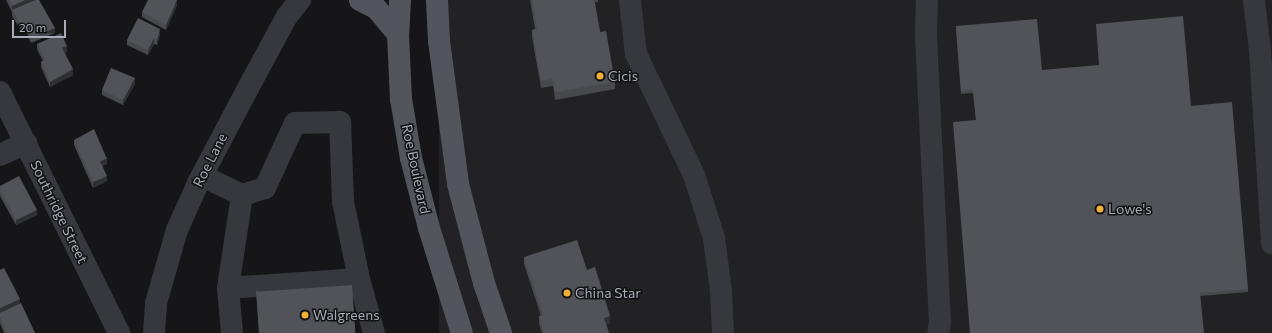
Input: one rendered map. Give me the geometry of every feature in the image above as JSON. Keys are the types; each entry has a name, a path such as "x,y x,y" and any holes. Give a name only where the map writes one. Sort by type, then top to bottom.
{"main road":[{"path":"360,0 376,8 398,34"},
{"name":"Roe Boulevard","path":"400,0 398,34 401,99 411,158 429,228 462,333"},
{"path":"437,0 439,41 458,184 484,283 501,333"}],"street":[{"name":"Roe Lane","path":"154,333 156,303 169,254 202,176 287,16 300,0"},
{"path":"630,0 636,54 694,175 714,238 721,291 723,333"},
{"path":"927,0 926,37 940,322 938,333"},
{"path":"1254,0 1260,51 1272,244"},
{"name":"Southridge Street","path":"0,92 119,333"},
{"path":"202,176 242,195 266,188 295,123 340,122 343,202 359,279 374,333"},
{"path":"0,155 26,143"},
{"path":"232,333 228,288 242,195"},
{"path":"228,288 359,279"}],"shaded area":[{"path":"439,0 1272,0 1272,333 439,333"}],"building":[{"path":"9,0 25,0 12,6"},
{"path":"35,0 39,0 55,28 31,38 26,26 22,27 12,10"},
{"path":"148,0 177,0 166,25 142,12"},
{"path":"532,0 594,0 600,32 606,31 615,82 555,92 553,79 541,81 532,30 537,29"},
{"path":"1183,16 1191,106 1232,102 1248,289 1200,293 1204,333 970,333 953,122 976,120 973,90 961,91 956,26 1037,19 1042,70 1099,65 1096,24"},
{"path":"138,18 160,29 157,40 154,38 148,50 127,40"},
{"path":"61,33 67,46 62,48 73,69 50,82 41,62 45,60 37,44"},
{"path":"111,68 135,78 123,100 102,90"},
{"path":"94,129 107,159 100,161 107,176 93,182 74,140"},
{"path":"19,176 37,210 16,220 0,191 0,186"},
{"path":"577,240 587,270 595,267 610,316 604,318 609,333 544,333 539,316 543,315 524,257"},
{"path":"4,268 20,299 0,308 0,270"},
{"name":"Walgreens","path":"352,285 355,333 259,333 256,292"},
{"path":"21,303 35,333 7,333 0,317 0,313"}],"place":[{"name":"Cicis","path":"600,76"},
{"name":"Lowe's","path":"1100,209"},
{"name":"China Star","path":"567,293"},
{"name":"Walgreens","path":"305,315"}]}
